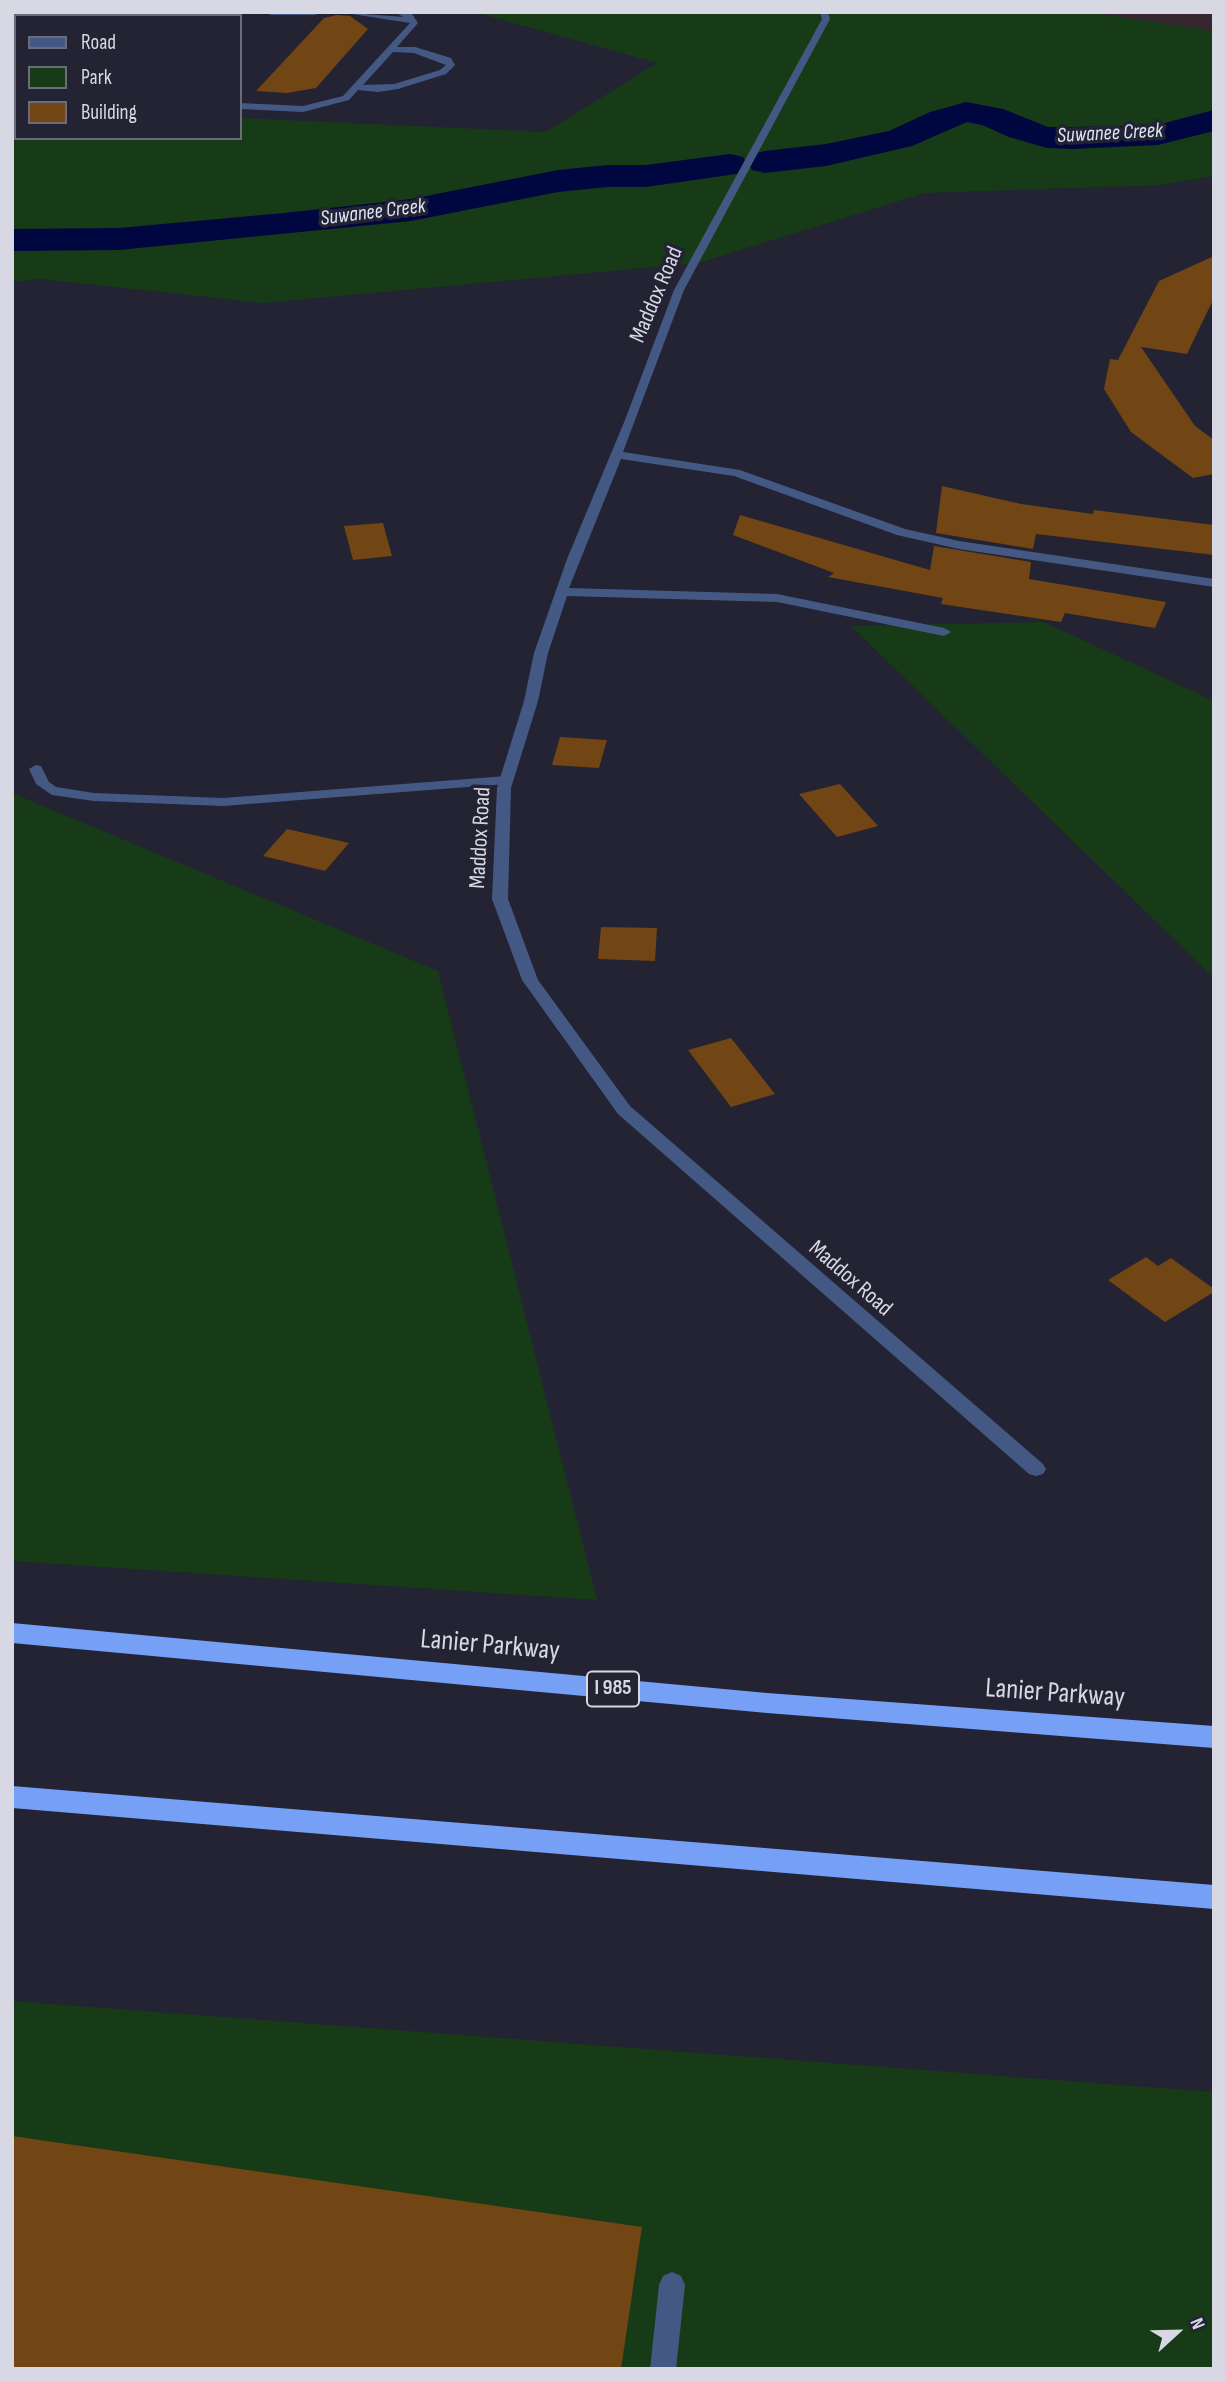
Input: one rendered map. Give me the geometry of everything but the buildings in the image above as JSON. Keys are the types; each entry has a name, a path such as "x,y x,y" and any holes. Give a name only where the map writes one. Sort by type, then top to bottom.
{"highway":[{"name":"Lanier Parkway","path":"12,1633 767,1703 1214,1737"},
{"path":"12,1797 1214,1898"}],"street":[{"path":"271,12 315,12"},
{"path":"343,12 412,21"},
{"path":"242,106 303,109 346,98 414,23 409,16 399,12"},
{"name":"Maddox Road","path":"824,12 826,19 679,290 562,592 541,653 531,701 504,788 500,900 530,980 624,1110 1036,1469"},
{"path":"356,87 395,87 443,72 451,65 448,60 415,51 391,49"},
{"path":"617,455 736,473 901,532 959,545 1214,583"},
{"path":"562,592 777,598 944,632"},
{"path":"36,769 43,784 52,791 94,797 223,802 506,780"},
{"path":"663,2369 672,2285"}],"shaded area":[{"path":"1091,12 1214,12 1214,31 1091,13"}],"green space":[{"path":"474,12 1088,12 1214,31 1214,176 1161,185 925,193 698,263 263,303 40,279 12,282 12,107 14,140 242,140 242,118 546,132 657,63"},
{"path":"1044,622 1214,701 1214,978 851,626"},
{"path":"12,793 438,971 597,1600 12,1561"},
{"path":"12,2001 1214,2092 1214,2369 12,2369"}],"waterway":[{"name":"Suwanee Creek","path":"765,162 826,155 900,139 942,119 966,112 991,116 1021,130 1047,137 1073,138 1158,135 1214,120"},
{"name":"Suwanee Creek","path":"12,240 119,239 284,224 411,210 558,181 608,176 646,176 730,165"}]}
